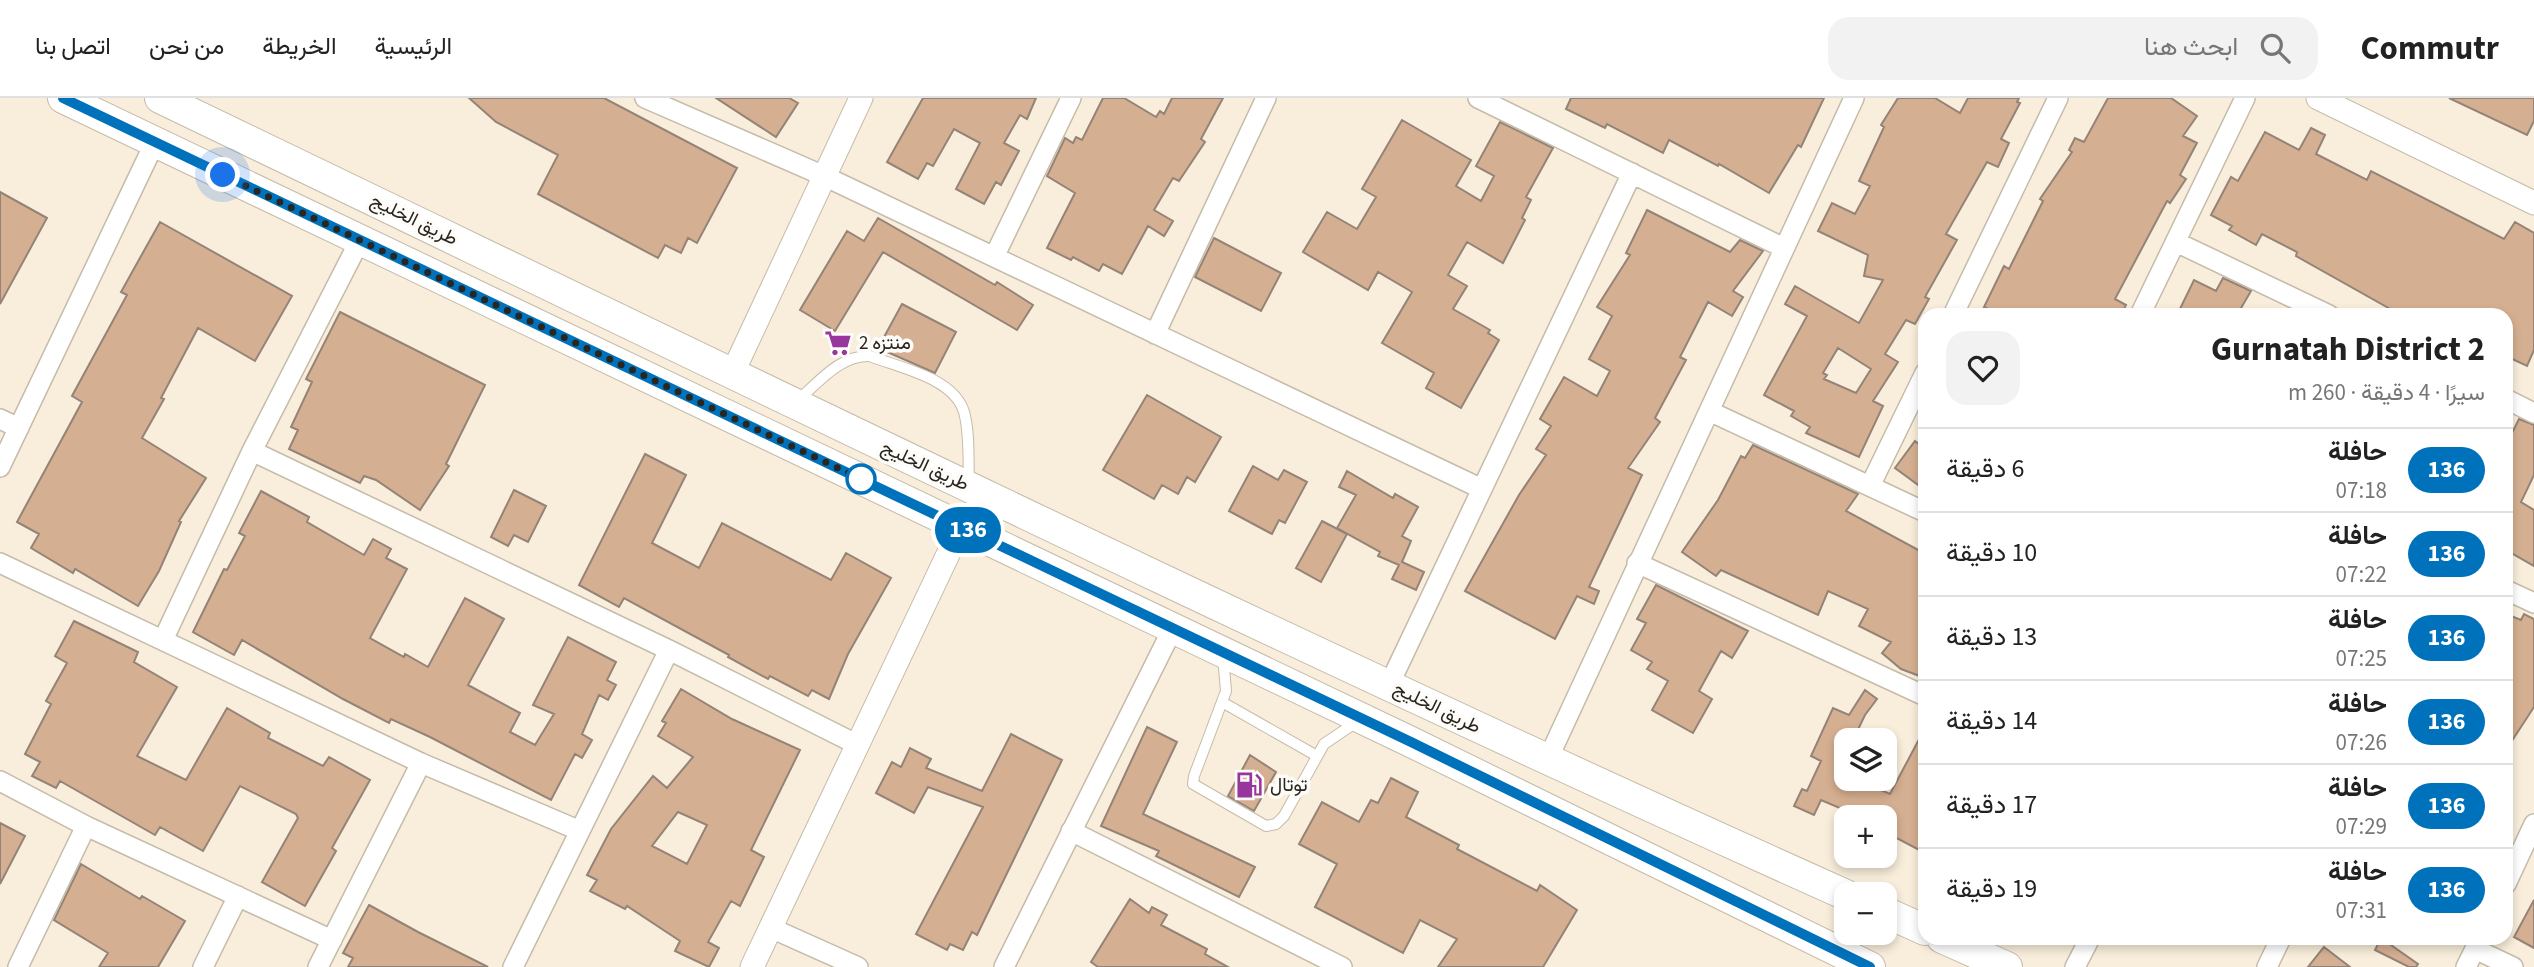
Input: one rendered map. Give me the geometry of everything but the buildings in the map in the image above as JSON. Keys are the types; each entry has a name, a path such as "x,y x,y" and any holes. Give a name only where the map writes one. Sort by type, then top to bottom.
{"main road":[{"name":"طريق الخليج","path":"63,98 1361,718 1859,965"},
{"name":"طريق الخليج","path":"160,98 732,374 1547,761 1834,890"},
{"path":"1897,917 1918,927"},
{"path":"1958,945 2007,967"}],"street":[{"path":"647,98 824,176 1482,489"},
{"path":"732,374 861,98"},
{"path":"994,257 1070,98"},
{"path":"1155,334 1266,98"},
{"path":"1478,98 1784,248"},
{"path":"1547,761 1854,98"},
{"path":"1956,308 2058,98"},
{"path":"2143,308 2245,98"},
{"path":"2318,98 2534,203"},
{"path":"0,467 155,142"},
{"path":"1389,685 1632,173"},
{"path":"163,640 252,451 360,240"},
{"path":"2176,242 2314,308"},
{"path":"1870,486 1918,387"},
{"path":"2513,402 2534,413"},
{"path":"1709,411 1918,509"},
{"path":"0,419 19,428"},
{"path":"252,451 669,650 858,745"},
{"path":"752,967 961,527"},
{"path":"0,563 421,762 578,830"},
{"path":"1637,563 1918,693"},
{"path":"2513,593 2534,603"},
{"path":"1004,967 1172,628"},
{"path":"513,967 578,830 669,650"},
{"path":"318,967 421,762"},
{"path":"0,781 86,826 332,940"},
{"path":"2513,869 2534,824"},
{"path":"18,967 86,826"},
{"path":"1070,831 1342,967"},
{"path":"203,967 238,896"},
{"path":"771,928 858,967"},
{"path":"2075,967 2086,945"},
{"path":"2267,967 2278,945"},
{"path":"2466,967 2477,945"},
{"path":"2480,945 2513,967"}],"lane":[{"path":"794,403 844,360 858,355 870,356 945,386 956,397 964,413 970,487"},
{"path":"1223,652 1226,691 1194,776 1194,784 1266,826 1276,824 1284,816 1324,744 1361,718"},
{"path":"1222,702 1317,756"}],"bus line":[{"name":"136","path":"63,98 1411,742 1870,967"}],"place":[{"name":"منتزه 2","path":"838,343"},
{"name":"توتال","path":"1249,785"}],"route":[{"path":"223,175 861,479"}]}
